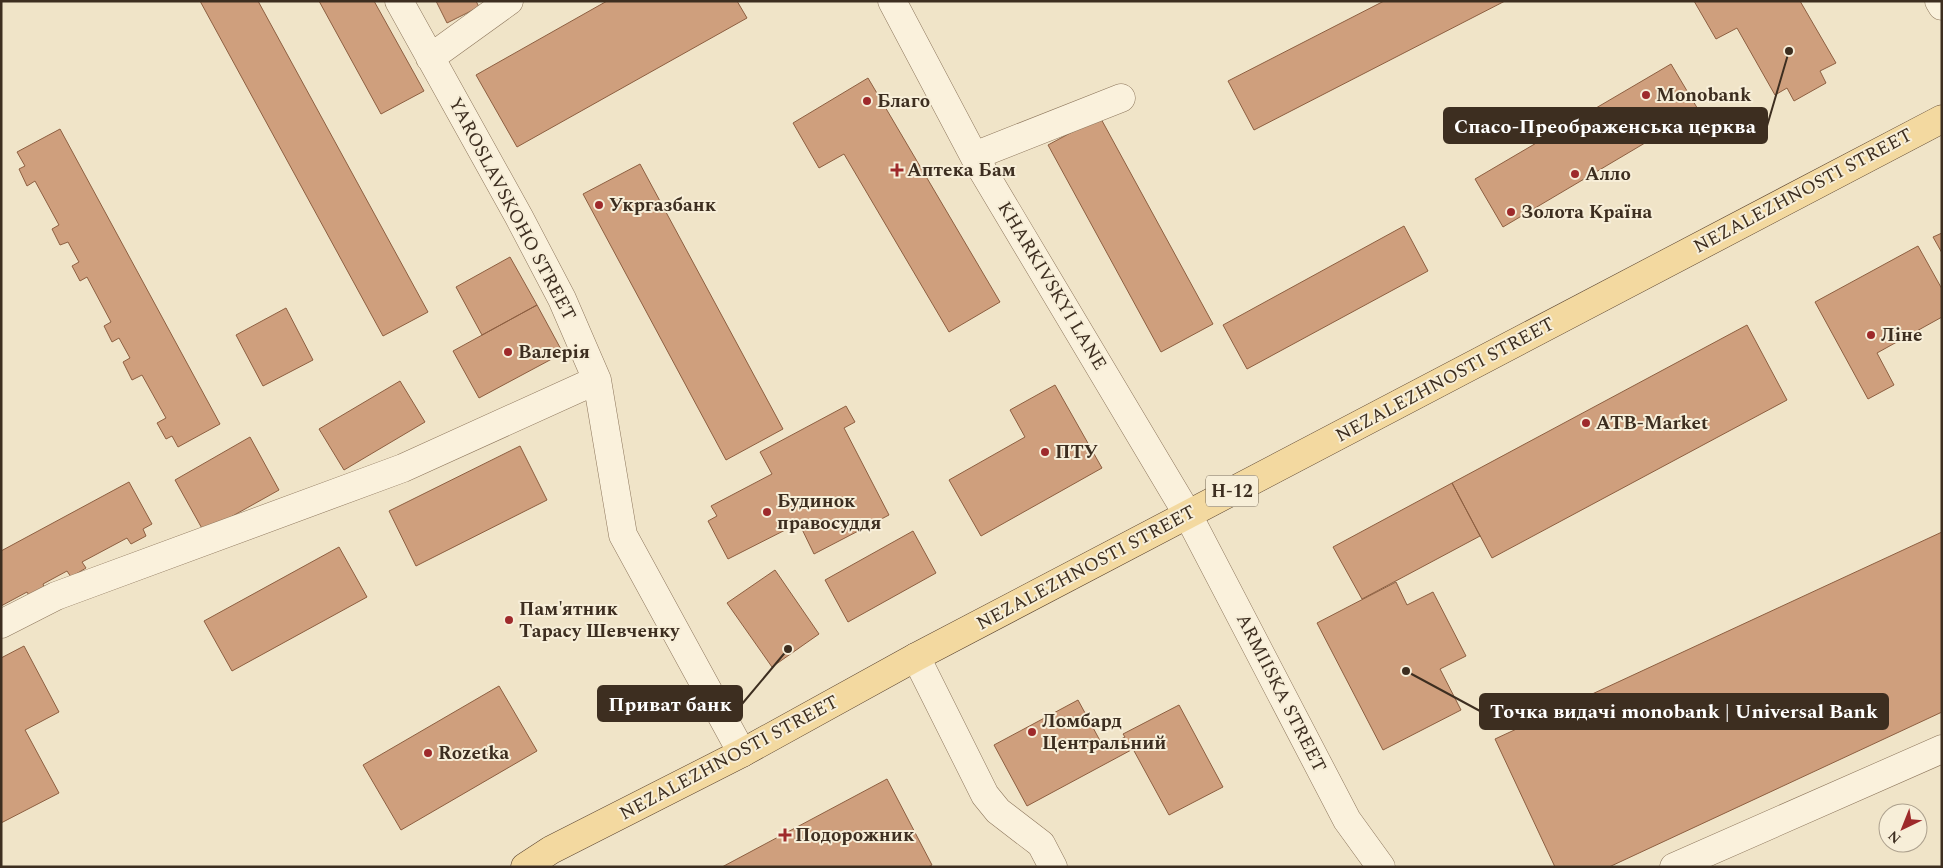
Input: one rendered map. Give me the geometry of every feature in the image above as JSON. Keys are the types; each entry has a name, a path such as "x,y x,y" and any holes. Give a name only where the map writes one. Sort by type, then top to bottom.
{"main road":[{"name":"NEZALEZHNOSTI STREET","path":"524,867 551,850 742,753 916,657 1942,119"}],"street":[{"name":"YAROSLAVSKOHO STREET","path":"399,1 514,208 562,299 596,380 623,535 742,753"},
{"path":"430,58 510,1"},
{"name":"KHARKIVSKYI LANE","path":"892,1 974,156 1188,515"},
{"path":"1940,1 1942,6"},
{"path":"974,156 1121,98"},
{"path":"1,624 56,596 403,468 596,380"},
{"name":"ARMIISKA STREET","path":"1188,515 1347,820 1381,867"},
{"path":"916,657 984,795 998,811 1041,844 1053,867"},
{"path":"1674,867 1942,749"}],"building":[{"path":"200,1 258,1 428,312 383,336"},
{"path":"319,1 374,1 424,91 381,114"},
{"path":"436,1 476,1 479,7 447,23"},
{"path":"607,1 737,1 747,18 517,147 476,75"},
{"path":"1384,1 1505,1 1254,130 1228,81"},
{"path":"1694,1 1800,1 1836,63 1820,71 1826,83 1794,101 1787,88 1775,95 1737,28 1716,39"},
{"path":"1671,64 1699,111 1503,227 1475,179"},
{"path":"868,78 1000,302 949,332 844,154 819,168 793,123"},
{"path":"1100,117 1213,324 1161,352 1048,145"},
{"path":"60,129 220,424 178,447 172,436 166,439 157,423 166,418 142,375 132,380 123,362 130,358 119,338 112,342 104,326 111,322 87,277 80,281 72,266 79,262 68,242 60,245 52,229 59,225 35,181 27,186 19,169 25,166 17,152"},
{"path":"640,164 783,429 726,460 583,194"},
{"path":"1404,226 1428,271 1247,369 1223,325"},
{"path":"1942,233 1942,253 1933,237"},
{"name":"Ліне","path":"1918,246 1942,289 1942,317 1877,353 1894,385 1868,399 1815,302"},
{"path":"510,257 537,305 482,335 456,287"},
{"name":"Валерія","path":"537,305 563,353 479,398 453,351"},
{"path":"286,308 313,360 263,386 236,335"},
{"path":"1747,325 1787,400 1492,558 1452,483"},
{"path":"400,381 425,422 344,470 319,429"},
{"name":"ПТУ","path":"1055,385 1102,468 981,536 949,480 1025,437 1010,410"},
{"path":"846,406 855,422 844,428 889,515 814,554 799,523 728,559 708,521 717,516 711,506 772,474 760,452"},
{"path":"250,437 279,490 204,532 175,480"},
{"path":"520,446 547,500 416,566 389,511"},
{"path":"129,482 152,524 143,529 146,536 131,544 127,538 82,562 86,568 71,577 67,571 43,584 45,589 30,597 27,592 1,606 1,551"},
{"path":"1452,483 1480,536 1362,599 1333,547"},
{"path":"913,531 936,573 848,622 825,580"},
{"path":"1942,532 1942,712 1609,867 1555,867 1495,739"},
{"path":"339,547 367,597 232,671 204,621"},
{"path":"775,570 819,634 772,667 727,603"},
{"path":"1396,582 1407,605 1433,592 1466,656 1440,669 1461,710 1383,750 1317,623"},
{"path":"24,646 59,712 25,730 59,793 1,823 1,658"},
{"path":"499,686 537,751 401,830 363,765"},
{"path":"1078,700 1104,748 1125,737 1123,734 1179,705 1223,787 1169,815 1133,749 1027,806 994,745"},
{"path":"887,779 932,865 928,867 722,867"}],"place":[{"name":"Спасо-Преображенська церква","path":"1789,51"},
{"name":"Monobank","path":"1646,95"},
{"name":"Благо","path":"867,101"},
{"name":"Аптека Бам","path":"897,170"},
{"name":"Алло","path":"1575,174"},
{"name":"Укргазбанк","path":"599,205"},
{"name":"Золота Країна","path":"1511,212"},
{"name":"Ліне","path":"1871,335"},
{"name":"Валерія","path":"508,352"},
{"name":"ATB-Market","path":"1586,423"},
{"name":"ПТУ","path":"1045,452"},
{"name":"Будинок правосуддя","path":"767,512"},
{"name":"Пам'ятник Тарасу Шевченку","path":"509,620"},
{"name":"Приват банк","path":"788,649"},
{"name":"Точка видачі monobank | Universal Bank","path":"1406,671"},
{"name":"Ломбард Центральний","path":"1032,732"},
{"name":"Rozetka","path":"428,753"},
{"name":"Подорожник","path":"785,835"}]}
